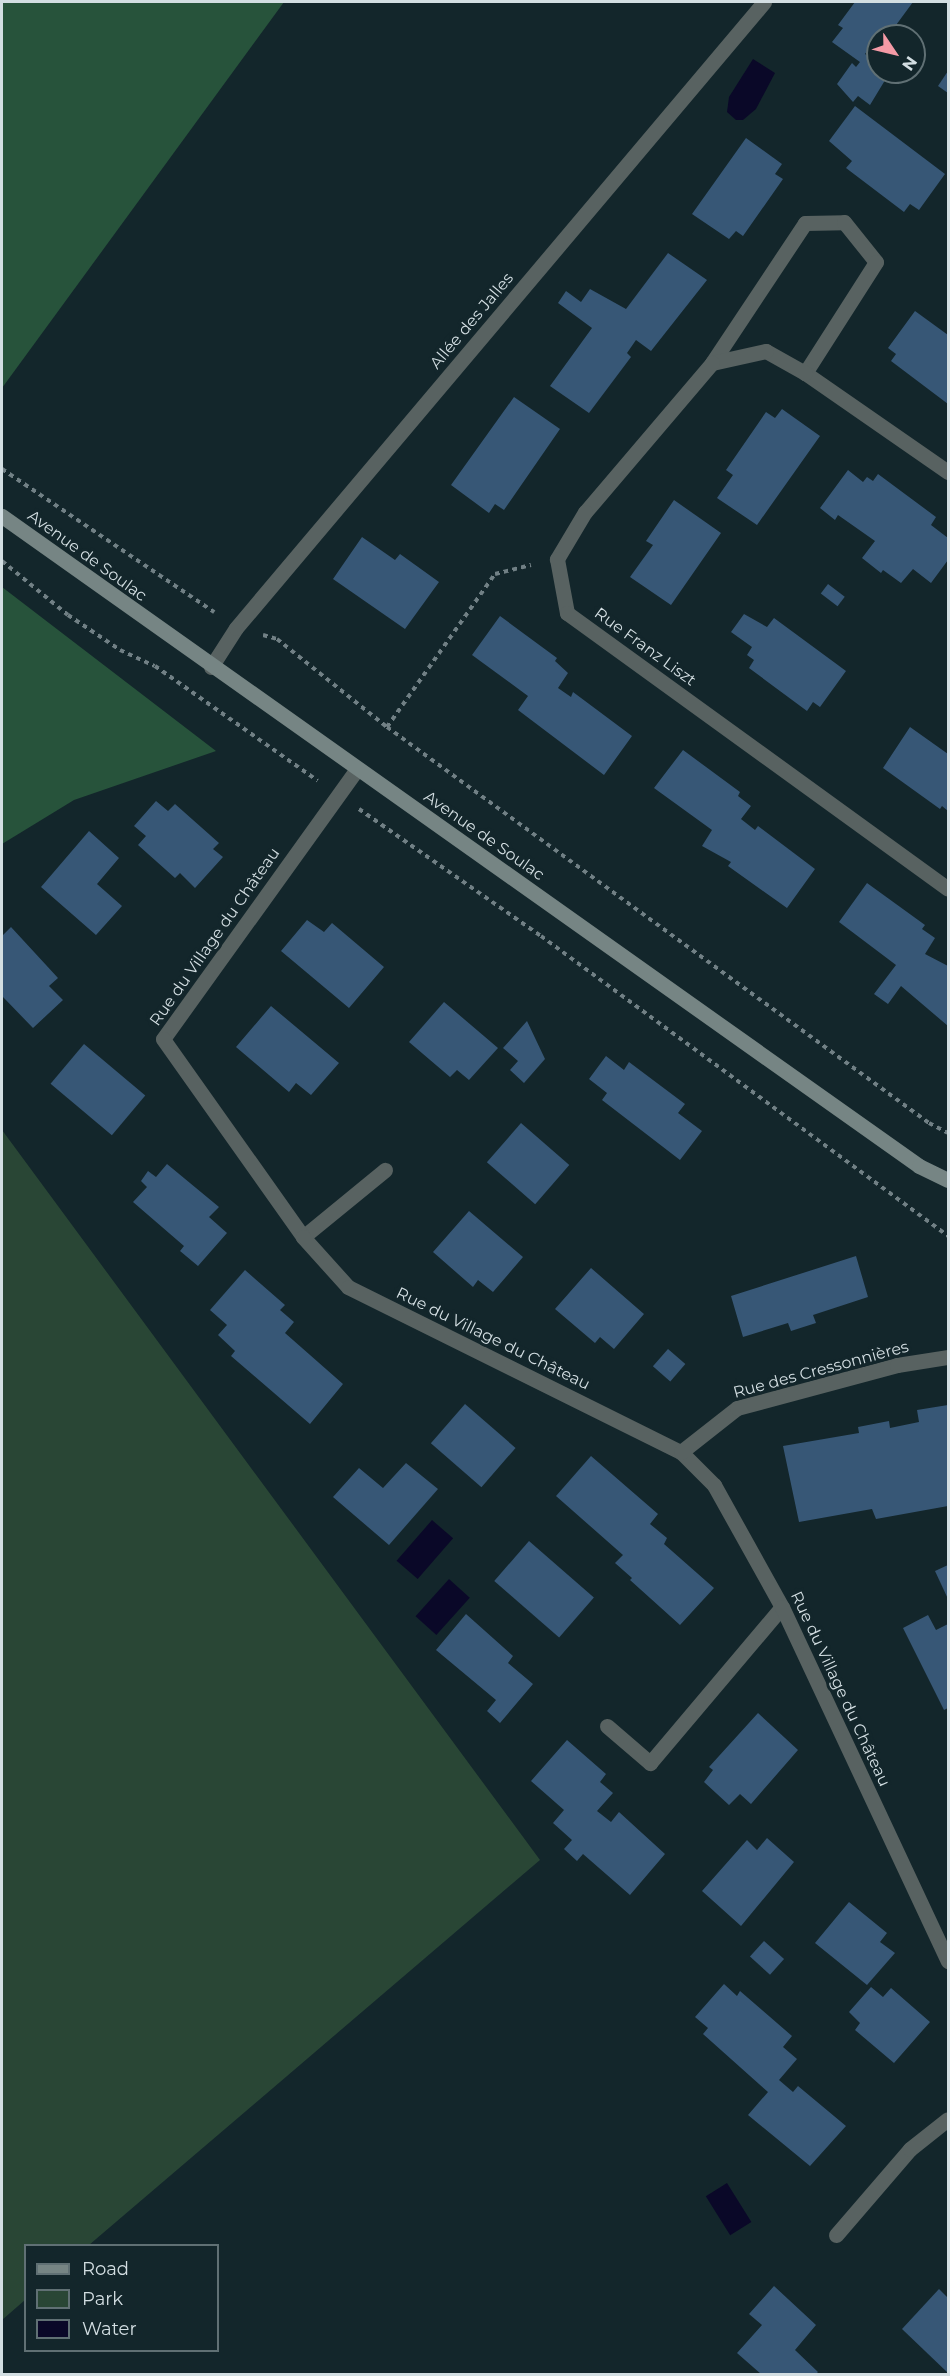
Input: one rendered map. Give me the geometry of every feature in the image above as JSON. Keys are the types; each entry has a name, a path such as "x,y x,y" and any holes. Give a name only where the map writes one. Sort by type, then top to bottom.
{"main road":[{"name":"Avenue de Soulac","path":"2,516 211,667 919,1166 948,1180"}],"street":[{"name":"Allée des Jalles","path":"211,667 236,628 764,2"},
{"path":"556,559 585,512 712,363 805,223 844,222 876,262 805,373"},
{"path":"712,363 766,351 805,373 948,472"},
{"name":"Rue Franz Liszt","path":"556,559 567,613 948,889"},
{"name":"Rue du Village du Château","path":"357,769 163,1039 303,1237 348,1287 681,1452 714,1485 782,1607 948,1961"},
{"path":"303,1237 385,1170"},
{"name":"Rue des Cressonnières","path":"681,1452 737,1408 897,1365 948,1357"},
{"path":"607,1726 650,1763 782,1607"},
{"path":"836,2235 910,2149 948,2119"}],"path":[{"path":"2,469 236,628 277,639 387,727 919,1116 948,1133"},
{"path":"387,727 495,574 556,559"},
{"path":"2,561 68,615 120,650 155,666 541,936 948,1236"}],"green space":[{"path":"2,2 284,2 2,388"},
{"path":"2,587 216,751 74,800 2,844"},
{"path":"2,1130 540,1860 90,2244 24,2244 24,2301 2,2320"}],"water":[{"path":"753,59 775,73 756,109 743,120 736,120 727,112 729,97"},
{"path":"432,1520 453,1538 418,1579 397,1561"},
{"path":"449,1579 470,1598 436,1635 416,1616"},
{"path":"727,2183 751,2222 730,2235 706,2196"}],"building":[{"path":"855,2 913,2 897,24 866,24 866,84 883,84 870,105 858,96 853,102 837,84 852,63 856,67 860,62 832,42 843,28 838,25"},
{"path":"948,71 948,93 938,86"},
{"path":"855,106 945,174 919,210 910,204 904,212 846,168 852,161 829,141"},
{"path":"746,138 782,164 775,174 783,179 743,236 736,231 729,239 692,214"},
{"path":"668,253 707,280 651,351 636,340 627,353 631,357 589,413 550,386 592,328 558,303 566,291 581,302 590,289 626,309"},
{"path":"915,311 948,335 948,404 891,361 896,354 888,348"},
{"path":"514,397 560,429 504,510 495,504 489,513 451,485"},
{"path":"782,409 820,436 757,525 717,498 733,475 726,470 766,412 775,418"},
{"path":"848,470 863,482 867,477 873,481 878,474 936,517 931,525 948,538 948,560 931,583 913,569 901,583 883,570 881,573 862,558 875,541 838,515 835,520 820,508"},
{"path":"674,500 721,533 671,605 630,577 653,545 646,541"},
{"path":"362,537 395,560 400,554 439,582 405,629 333,579"},
{"path":"828,584 845,597 838,606 821,594"},
{"path":"744,614 767,627 774,618 846,671 820,707 813,702 807,711 749,668 754,660 747,655 752,647 731,632"},
{"path":"500,616 557,658 555,661 568,673 558,688 571,697 573,692 632,736 604,775 518,710 528,696 472,655"},
{"path":"910,727 948,754 948,811 942,806 940,809 883,768"},
{"path":"683,750 740,792 738,796 751,806 741,819 755,830 758,826 815,869 787,908 728,866 731,862 702,846 712,830 654,788"},
{"path":"156,801 168,811 175,804 219,843 213,849 223,857 195,888 180,873 175,878 138,845 146,836 134,826"},
{"path":"89,831 119,858 97,884 122,906 96,935 41,887"},
{"path":"867,883 925,925 922,929 935,938 925,954 948,966 948,1026 901,986 888,1004 874,994 896,965 839,922"},
{"path":"307,920 324,932 332,923 384,967 349,1008 281,951"},
{"path":"11,927 58,978 49,986 63,1000 33,1028 2,996 2,936"},
{"path":"444,1002 498,1048 469,1080 457,1070 450,1077 409,1042"},
{"path":"271,1006 339,1063 311,1095 296,1083 289,1092 236,1047"},
{"path":"527,1021 545,1059 524,1083 510,1070 518,1061 503,1048"},
{"path":"84,1044 145,1095 112,1135 51,1084"},
{"path":"606,1056 624,1070 629,1062 685,1104 678,1113 702,1131 680,1160 602,1100 607,1093 589,1079"},
{"path":"521,1123 569,1165 535,1204 487,1162"},
{"path":"167,1164 219,1207 209,1217 227,1233 198,1266 180,1251 184,1246 133,1202 147,1187 141,1181 148,1171 156,1177"},
{"path":"469,1211 523,1257 493,1292 478,1280 473,1287 433,1252"},
{"path":"856,1256 868,1297 813,1315 816,1323 791,1331 788,1323 743,1337 731,1296"},
{"path":"591,1268 644,1314 614,1349 600,1337 595,1343 555,1309"},
{"path":"245,1270 285,1305 280,1310 294,1322 285,1333 343,1384 310,1424 231,1356 235,1351 218,1335 227,1325 210,1310"},
{"path":"668,1349 685,1364 670,1381 653,1366"},
{"path":"465,1404 516,1448 481,1487 431,1443"},
{"path":"948,1405 948,1506 876,1519 872,1509 799,1522 783,1446 859,1433 858,1427 889,1421 890,1428 919,1422 917,1410"},
{"path":"591,1456 658,1514 650,1524 667,1538 664,1544 714,1588 680,1625 630,1580 632,1578 615,1563 623,1555 556,1496"},
{"path":"406,1463 438,1489 389,1545 333,1497 359,1468 383,1488"},
{"path":"529,1541 594,1597 559,1637 494,1581"},
{"path":"948,1565 948,1599 935,1571"},
{"path":"466,1614 513,1656 508,1663 533,1684 500,1723 487,1711 496,1700 436,1650"},
{"path":"928,1615 936,1630 948,1624 948,1708 944,1710 903,1628"},
{"path":"758,1713 798,1750 751,1804 740,1794 729,1805 704,1782 713,1770 709,1767"},
{"path":"567,1740 606,1774 600,1782 613,1793 597,1811 611,1822 619,1812 665,1854 630,1895 583,1854 577,1861 564,1849 572,1840 553,1823 564,1810 531,1781"},
{"path":"767,1838 794,1862 741,1926 702,1891 747,1840 757,1850"},
{"path":"849,1902 887,1933 880,1942 895,1953 867,1985 815,1943"},
{"path":"764,1941 784,1959 770,1975 750,1957"},
{"path":"724,1984 737,1996 740,1991 792,2036 783,2047 797,2059 779,2080 793,2092 798,2086 846,2126 810,2166 748,2115 768,2092 703,2034 708,2028 695,2017"},
{"path":"871,1987 883,1997 891,1988 930,2022 894,2063 855,2030 860,2023 849,2012"},
{"path":"774,2286 816,2325 795,2350 818,2372 816,2374 761,2374 737,2353 762,2325 749,2314"},
{"path":"939,2289 948,2298 948,2373 902,2329"}]}
